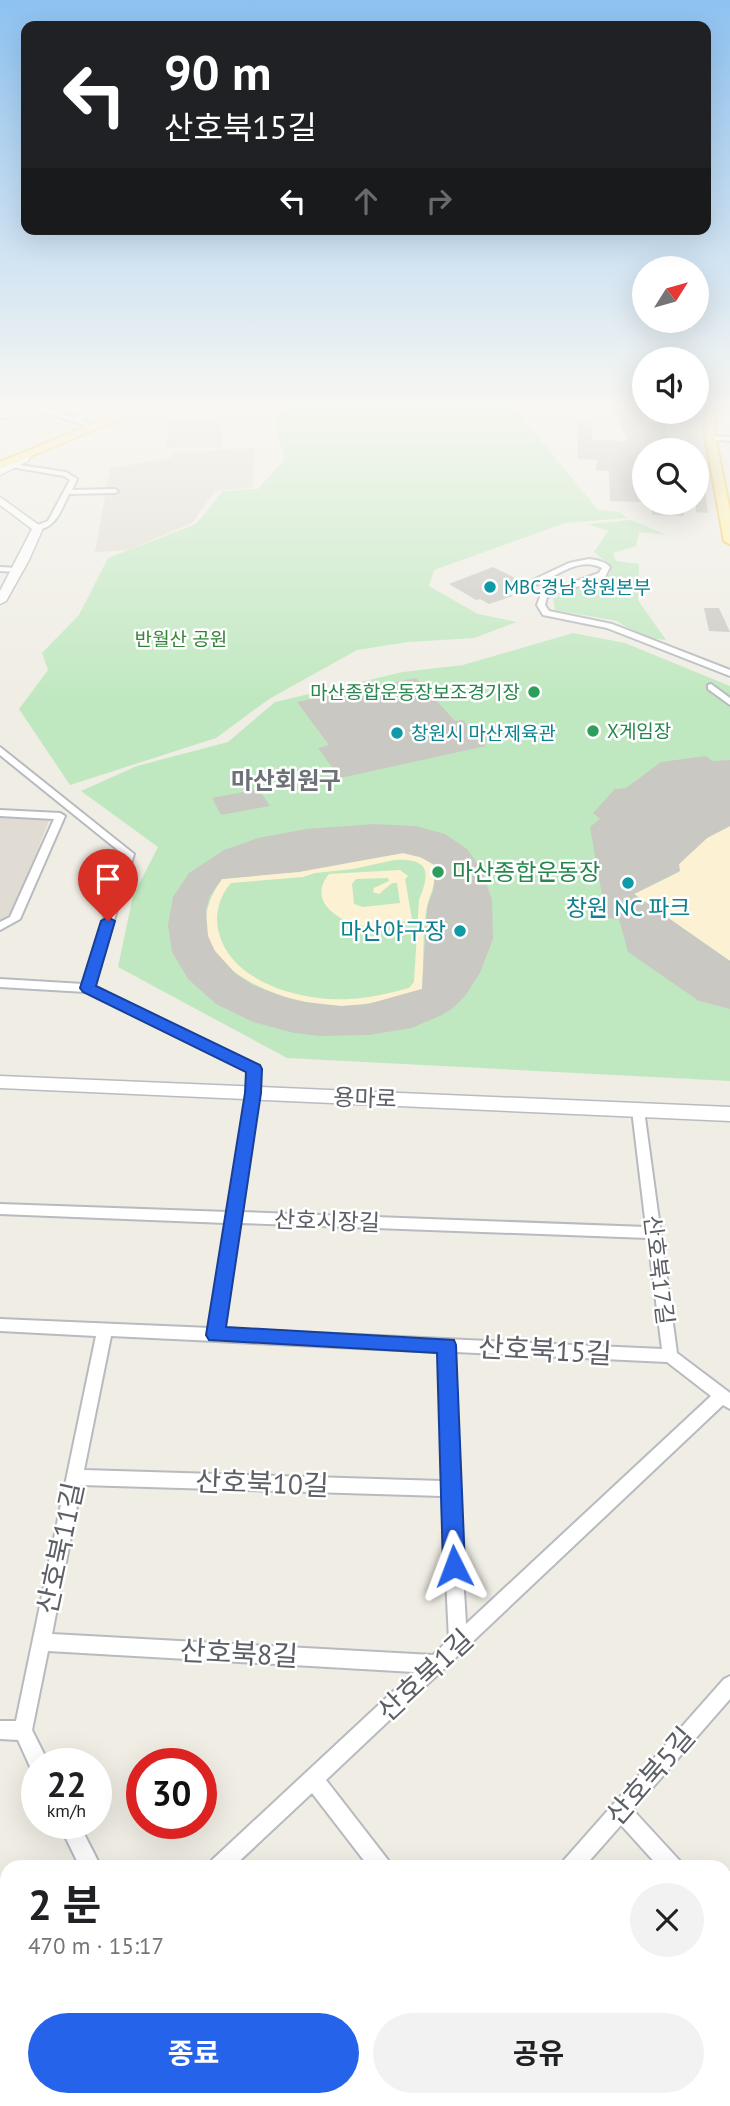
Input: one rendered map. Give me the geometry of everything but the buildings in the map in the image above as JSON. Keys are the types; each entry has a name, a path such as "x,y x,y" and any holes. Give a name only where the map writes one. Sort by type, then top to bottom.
{"main road":[{"path":"0,601 24,560 38,528 3,502"},
{"path":"723,502 730,539"},
{"name":"용마로","path":"0,1082 730,1114"}],"street":[{"path":"38,528 51,522 63,502"},
{"path":"543,583 536,582 586,558 598,561 606,567 602,575 544,596 541,605 546,613 609,626 730,673"},
{"path":"0,569 17,570"},
{"path":"712,687 730,702"},
{"path":"0,750 129,853 88,988"},
{"path":"0,927 15,919 60,816 69,806"},
{"path":"0,813 60,816"},
{"path":"0,983 88,988 254,1069 253,1093 216,1335"},
{"name":"산호북17길","path":"638,1110 670,1356 726,1399"},
{"name":"산호시장길","path":"0,1209 654,1233"},
{"name":"산호북15길","path":"0,1325 670,1356"},
{"name":"산호북11길","path":"23,1731 105,1329"},
{"path":"447,1345 450,1489 458,1643"},
{"name":"산호북1길","path":"226,1860 458,1643 726,1399"},
{"name":"산호북10길","path":"75,1477 450,1489"},
{"name":"산호북8길","path":"41,1642 436,1664"},
{"name":"산호북5길","path":"577,1860 730,1685"},
{"path":"0,1730 23,1731 31,1748"},
{"path":"313,1779 376,1860"},
{"path":"620,1810 666,1860"},
{"path":"76,1839 87,1860"}],"shaded area":[{"path":"104,502 207,502 192,523 128,550 95,552"},
{"path":"0,816 50,818 11,918 0,923"}],"green space":[{"name":"반월산 공원","path":"214,502 592,502 598,510 619,512 627,518 565,523 434,570 429,586 478,614 517,622 474,638 408,642 357,650 269,699 216,738 70,785 19,709 48,670 42,653 79,615 108,558 196,524"},
{"path":"631,520 667,535 639,532 636,546 613,553 616,561 639,564 638,600 666,640 642,637 617,621 555,610 553,599 610,574 611,566 594,552 608,531 588,524"},
{"name":"마산종합운동장","path":"573,633 625,643 730,686 730,1081 287,1058 118,967 133,896 158,847 81,791 137,766 228,742 275,702 403,672 463,665"}],"sand":[{"path":"730,826 730,961 634,894 679,872 679,864 707,838"},
{"path":"403,853 434,864 435,881 424,927 422,989 363,1004 316,1004 288,998 260,987 236,973 217,955 207,933 208,908 222,879 299,871","holes":["406,860 420,864 426,874 419,900 414,982 409,988 357,998 332,999 292,993 254,977 227,951 219,933 217,913 223,894 231,883 303,877"]},
{"path":"400,870 408,876 405,879 412,919 376,927 344,920 323,901 323,884 329,874","holes":["388,878 389,881 374,888 373,892 379,894 392,883 397,883 400,903 363,907 354,904 352,884 356,879"]}],"place":[{"name":"MBC경남 창원본부","path":"490,587"},
{"name":"마산종합운동장보조경기장","path":"534,692"},
{"name":"X게임장","path":"593,731"},
{"name":"창원시 마산제육관","path":"397,733"},
{"name":"마산종합운동장","path":"438,872"},
{"name":"창원 NC 파크","path":"628,883"},
{"name":"마산야구장","path":"460,931"}],"district":[{"name":"마산회원구","path":"286,781"}],"route":[{"path":"108,921 88,988 254,1069 253,1093 216,1335 447,1345 454,1566"}]}
